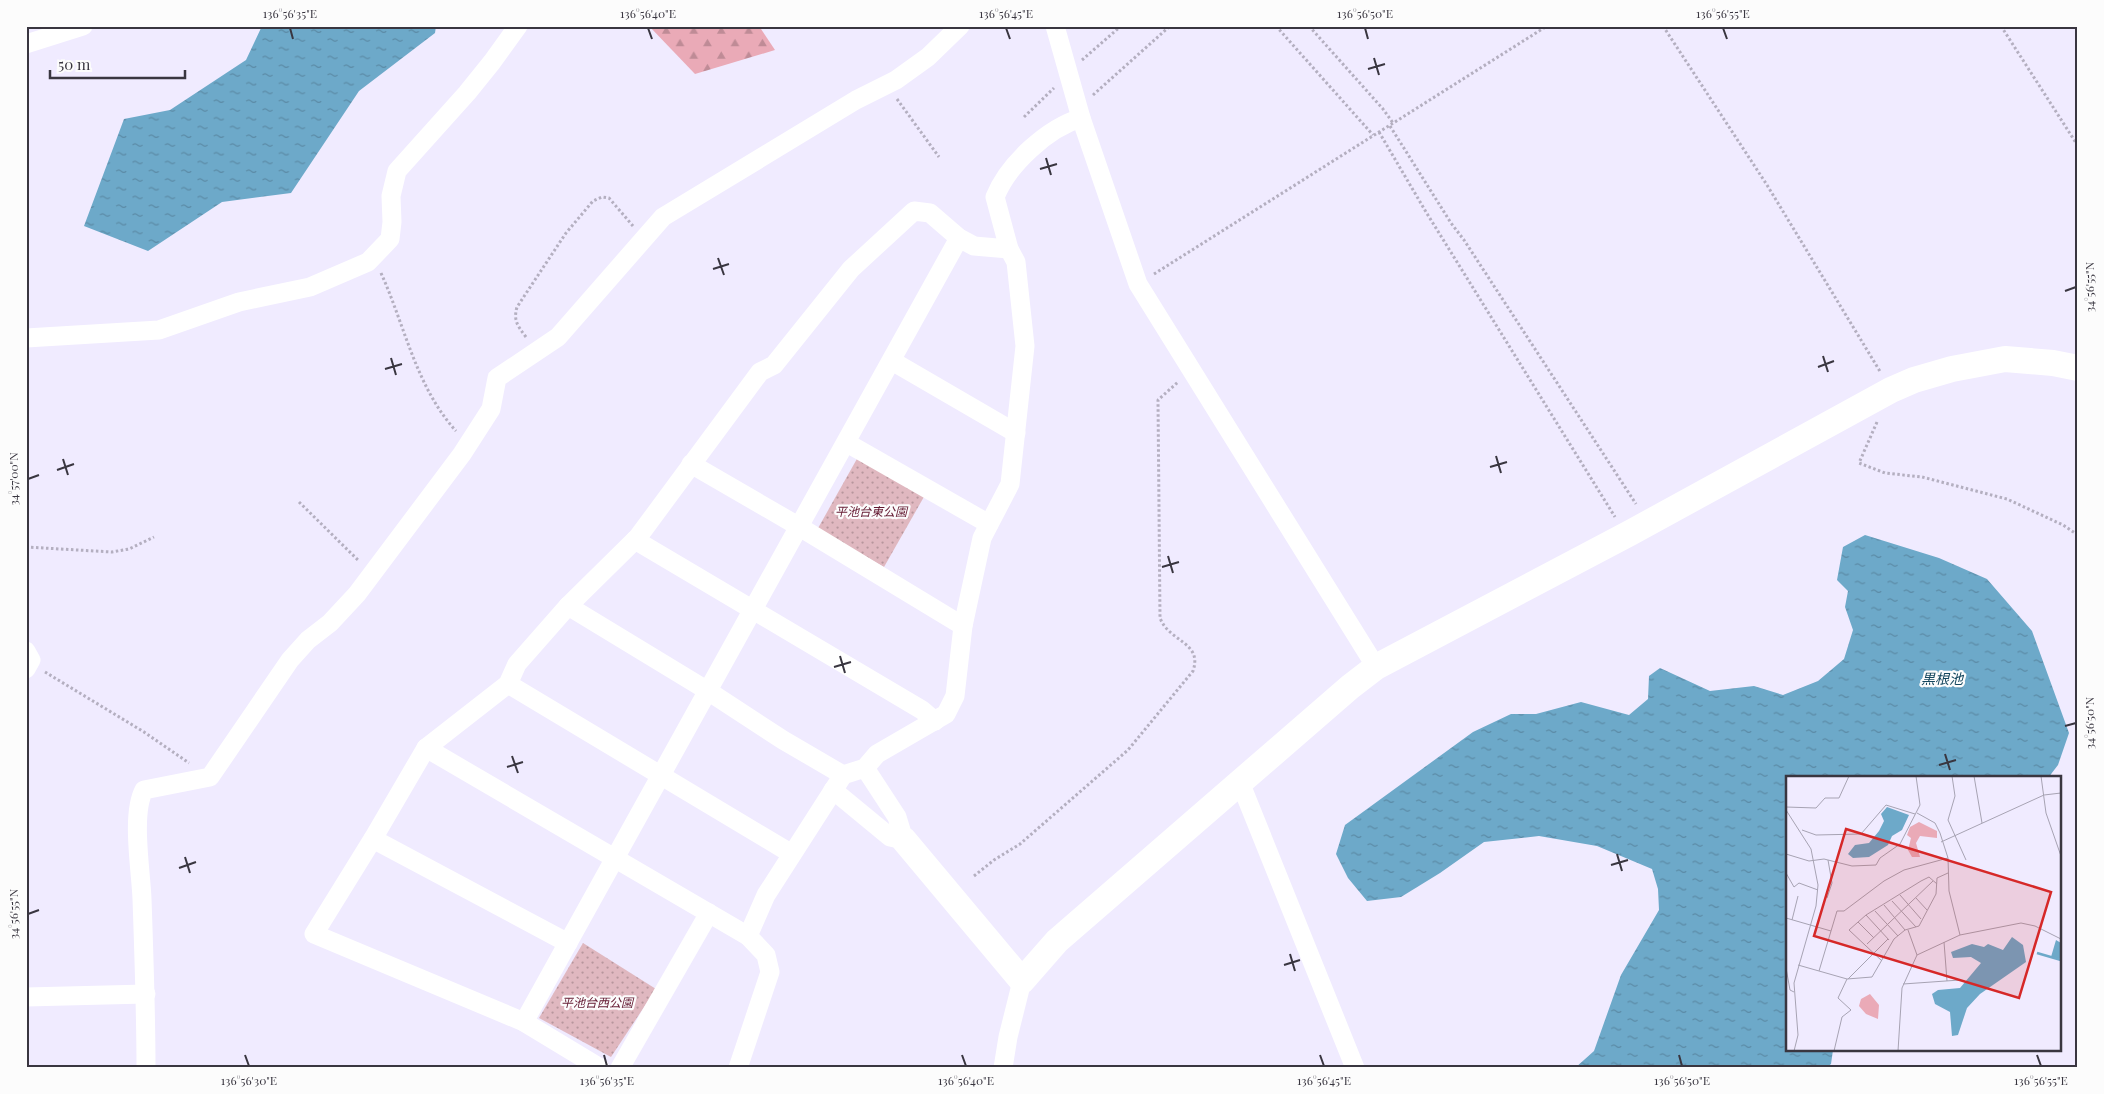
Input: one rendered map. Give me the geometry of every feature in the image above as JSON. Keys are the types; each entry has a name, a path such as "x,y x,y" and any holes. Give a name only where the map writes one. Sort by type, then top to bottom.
{"street":[{"path":"26,44 83,26"},
{"path":"26,338 159,330 239,302 310,286 368,262 390,239 392,222 391,196 397,171 474,85 518,26"},
{"path":"146,1068 146,994 138,851 139,799 144,790 210,777 290,660 308,640 330,623 357,594 470,443 491,409 498,378 558,337 663,217 856,100 888,84 928,57 960,26"},
{"path":"1055,26 1079,111 1138,284 1376,667"},
{"path":"748,936 766,895 838,782 865,768 877,754 946,714 955,696 963,626 982,538 1010,484 1025,346 1016,262 1009,249 995,196 1018,158 1079,111"},
{"path":"600,1068 524,1022 314,934 373,839 426,748 508,684 517,664 568,606 635,540 760,372 774,366 851,269 914,211 930,213 959,238 974,246 1009,249"},
{"path":"524,1022 798,526 847,443 959,238"},
{"path":"1003,1068 1008,1037 1022,981 1057,941 1350,687 1376,667 1914,380 1952,369 2004,359 2053,363 2078,368"},
{"path":"892,361 1016,432"},
{"path":"847,443 989,524"},
{"path":"691,464 963,626"},
{"path":"635,540 922,710 934,721"},
{"path":"568,606 708,691 783,740 838,782 890,837 904,840"},
{"path":"508,684 792,854"},
{"path":"426,748 748,936 766,955 770,972 738,1068"},
{"path":"865,768 897,818 904,840 1022,981"},
{"path":"1240,782 1355,1068"},
{"path":"373,839 568,943"},
{"path":"620,1068 709,913"},
{"path":"26,997 146,994"}],"path":[{"path":"1024,117 1122,26"},
{"path":"1079,111 1170,26"},
{"path":"1276,26 1373,136"},
{"path":"1309,26 1384,110 1450,223 1464,240 1636,504"},
{"path":"1138,284 1546,26"},
{"path":"1663,26 1767,185 1883,395 1876,424 1859,463 1885,473 1922,477 2007,499 2063,525 2078,535"},
{"path":"2002,26 2078,146"},
{"path":"888,84 903,109 939,157"},
{"path":"1379,132 1558,427 1627,534"},
{"path":"537,351 515,323 514,316 517,307 566,233 593,201 602,197 609,198 644,239"},
{"path":"372,258 393,300 422,380 433,402 450,425 470,443"},
{"path":"974,876 994,860 1020,844 1128,750 1193,671 1196,663 1192,650 1163,626 1160,618 1158,400 1192,370"},
{"path":"298,502 347,550 373,572"},
{"path":"26,547 112,552 129,549 154,537"},
{"path":"28,660 49,675 144,732 210,777"}],"green space":[{"path":"649,26 759,26 775,50 695,74"},
{"name":"平池台東公園","path":"858,457 925,495 884,567 817,530"},
{"name":"平池台西公園","path":"583,943 656,989 611,1057 539,1018"}],"water":[{"path":"262,26 436,26 435,33 359,91 291,193 222,202 148,251 84,226 124,119 170,110 246,60"},
{"name":"黒根池","path":"1865,535 1939,558 1987,579 2032,631 2069,733 2058,765 2050,776 1786,776 1786,1052 1833,1052 1831,1064 1826,1068 1575,1068 1594,1051 1621,975 1659,910 1658,889 1652,869 1597,846 1539,836 1484,842 1440,873 1401,897 1367,901 1348,878 1336,854 1345,825 1473,732 1511,714 1536,714 1581,702 1629,715 1648,699 1649,676 1660,668 1710,691 1754,686 1783,695 1818,681 1844,659 1853,630 1845,607 1848,591 1837,580 1843,547"}]}
